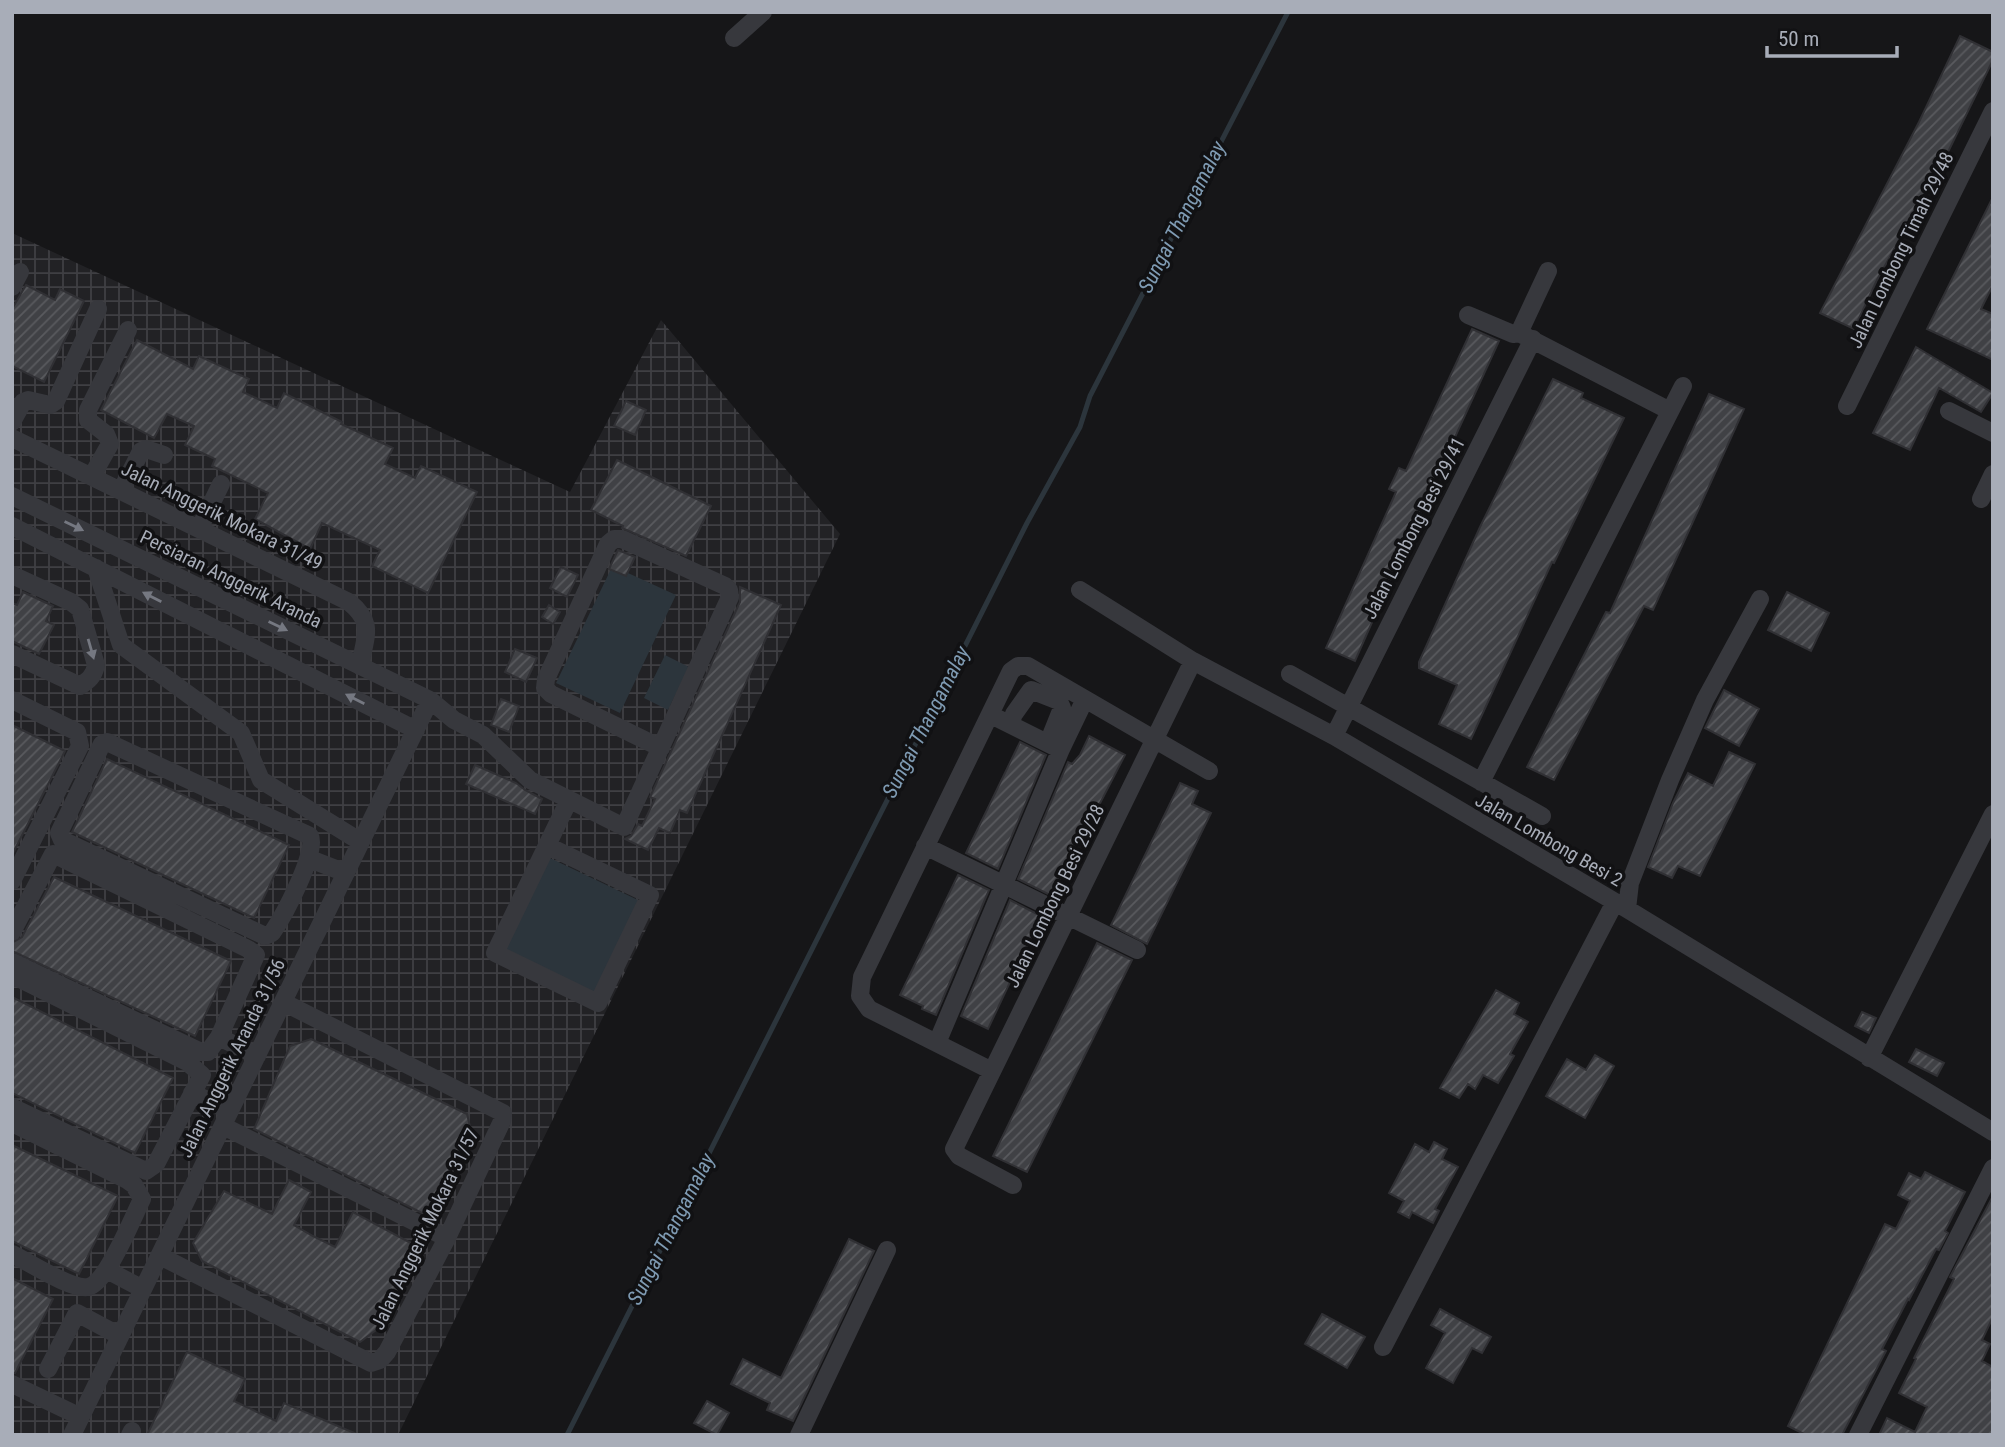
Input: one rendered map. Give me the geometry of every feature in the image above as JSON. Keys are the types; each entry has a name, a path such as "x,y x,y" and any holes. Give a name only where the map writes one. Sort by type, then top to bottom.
{"street":[{"path":"734,38 763,12"},
{"name":"Jalan Lombong Timah 29/48","path":"1847,406 1993,111"},
{"name":"Jalan Lombong Besi 29/41","path":"1334,736 1526,336 1548,271"},
{"path":"12,422 23,402 28,400 50,405 56,401 98,309"},
{"path":"1468,315 1513,334 1526,336 1670,411"},
{"path":"92,476 110,444 106,434 88,420 88,410 128,331"},
{"path":"1481,782 1683,386"},
{"path":"1949,411 1993,433"},
{"name":"Jalan Anggerik Mokara 31/49","path":"12,438 349,601 360,611 368,625 360,666"},
{"path":"121,491 141,451 146,449 164,456"},
{"path":"1981,499 1993,474"},
{"path":"199,529 221,484"},
{"name":"Persiaran Anggerik Aranda","path":"12,496 430,700 454,720 484,735 530,780 624,827 661,748"},
{"path":"12,526 416,730"},
{"path":"614,539 622,539 729,590 730,597 661,748 551,694 545,688 546,679 608,544 614,539"},
{"path":"96,568 121,645 241,733 261,779 361,842"},
{"path":"12,575 71,602 80,609 96,665 95,672 90,680 80,686 12,654"},
{"name":"Jalan Lombong Besi 2","path":"1080,590 1193,661 1334,736 1621,905 1993,1132"},
{"path":"1383,1347 1621,905 1705,700 1760,599"},
{"name":"Jalan Lombong Besi 29/28","path":"1013,1185 959,1156 954,1149 1193,661"},
{"path":"992,1071 869,1009 860,996 862,977 1011,671 1018,666 1028,666 1209,771"},
{"path":"1290,674 1542,816"},
{"path":"937,1043 1004,885 1054,746 1062,708 1059,701 1031,690 1010,724"},
{"path":"1054,746 1085,699"},
{"path":"12,700 77,732 80,746 12,881"},
{"name":"Jalan Anggerik Aranda 31/56","path":"72,1435 430,700"},
{"path":"990,714 1054,746"},
{"path":"107,742 305,833 313,840 310,859 275,929 265,936 62,840 60,833 102,744 107,742"},
{"path":"548,846 650,895 597,1003 495,953 569,800"},
{"path":"1869,1058 1993,814"},
{"path":"925,846 1137,950"},
{"path":"12,932 54,854 256,955 219,1037 208,1052 195,1051 12,962"},
{"path":"310,859 346,873"},
{"path":"12,975 187,1062 202,1074 156,1164 146,1171 12,1107"},
{"name":"Jalan Anggerik Mokara 31/57","path":"160,1256 371,1363 380,1360 387,1352 447,1238 502,1121 503,1113 283,1002"},
{"path":"219,1037 257,1056"},
{"path":"192,1093 226,1119 447,1238"},
{"path":"12,1122 127,1180 134,1185 142,1199 107,1270 89,1287 75,1286 12,1254"},
{"path":"1858,1435 1993,1168"},
{"path":"799,1435 887,1250"},
{"path":"107,1270 143,1289"},
{"path":"48,1369 77,1313 120,1336"},
{"path":"12,1384 81,1417"}],"shaded area":[{"path":"12,233 570,492 661,320 840,534 398,1435 12,1435"},
{"path":"611,569 625,576 628,573 676,595 620,713 556,683"},
{"path":"665,655 689,667 668,710 644,698"},
{"path":"550,858 640,901 596,993 505,949"}],"building":[{"path":"1960,36 1993,52 1993,60 1949,150 1877,280 1854,329 1820,313 1919,122"},
{"path":"1993,197 1993,285 1981,309 1993,314 1993,360 1927,329"},
{"path":"26,285 55,300 60,289 84,301 44,382 12,366 12,309"},
{"path":"1472,329 1499,341 1355,661 1326,648 1396,492 1389,489 1399,468 1406,471"},
{"path":"137,340 193,369 199,356 249,379 243,392 277,408 284,393 393,448 385,464 415,478 421,466 477,492 428,593 372,566 380,550 322,523 310,549 255,519 268,493 212,466 215,459 185,445 194,426 167,414 154,438 101,410"},
{"path":"1916,347 1993,393 1981,412 1939,388 1910,450 1873,433"},
{"path":"1553,379 1583,393 1581,398 1624,418 1554,563 1552,562 1471,739 1439,724 1457,685 1419,668 1419,662 1480,527"},
{"path":"1709,394 1744,409 1653,610 1644,606 1554,780 1527,767 1606,612 1610,613"},
{"path":"626,401 646,410 635,435 614,426"},
{"path":"617,460 711,506 686,556 622,528 623,526 591,510"},
{"path":"618,550 635,557 626,576 609,569"},
{"path":"561,567 578,575 567,597 550,588"},
{"path":"740,587 781,605 687,813 680,810 670,833 659,828 648,850 625,839 631,836 638,824 642,826 655,799 650,797 740,602"},
{"path":"23,592 53,606 46,621 54,625 39,654 12,641 12,603 17,605"},
{"path":"1787,592 1829,613 1811,651 1768,630"},
{"path":"549,605 560,612 553,624 542,617"},
{"path":"515,649 537,658 526,682 505,672"},
{"path":"1724,690 1759,709 1739,746 1705,728"},
{"path":"501,699 519,706 509,732 491,725"},
{"path":"12,725 65,751 12,855"},
{"path":"1089,736 1125,755 1052,896 1018,879 1068,762 1072,764 1080,755"},
{"path":"1020,742 1046,755 998,869 966,853"},
{"path":"1729,752 1755,764 1700,876 1678,866 1672,878 1648,867 1688,773 1713,786"},
{"path":"107,759 289,845 254,918 72,832"},
{"path":"475,765 516,783 542,799 535,814 466,784"},
{"path":"1180,783 1198,791 1192,804 1211,813 1147,944 1111,925"},
{"path":"958,875 989,890 936,1015 900,995"},
{"path":"54,877 231,961 195,1036 12,951 12,943 22,937"},
{"path":"1010,900 1041,916 988,1029 961,1016"},
{"path":"1097,943 1132,960 1027,1172 993,1156"},
{"path":"1496,990 1519,1003 1514,1014 1528,1022 1510,1054 1514,1056 1498,1083 1483,1075 1475,1089 1468,1084 1459,1098 1440,1088"},
{"path":"12,997 173,1078 135,1153 12,1093"},
{"path":"1862,1012 1876,1018 1869,1033 1855,1026"},
{"path":"311,1039 467,1114 472,1135 434,1219 254,1129 290,1046"},
{"path":"1916,1049 1944,1063 1937,1076 1909,1062"},
{"path":"1595,1055 1614,1066 1585,1118 1546,1096 1567,1059 1586,1070"},
{"path":"1434,1142 1447,1149 1442,1159 1458,1167 1435,1209 1439,1211 1433,1223 1412,1212 1409,1218 1398,1212 1404,1201 1389,1193 1415,1144 1429,1152"},
{"path":"12,1145 118,1196 79,1274 12,1241"},
{"path":"1925,1172 1965,1192 1945,1231 1948,1233 1908,1299 1882,1349 1886,1351 1842,1435 1806,1435 1788,1426 1885,1224 1896,1229 1910,1201 1898,1195 1909,1173 1921,1179"},
{"path":"289,1180 311,1192 294,1225 313,1236 335,1247 353,1212 422,1249 376,1330 360,1342 202,1261 193,1243 224,1191 272,1214"},
{"path":"1993,1196 1993,1317 1982,1340 1990,1344 1982,1361 1993,1367 1993,1435 1879,1435 1887,1418 1915,1432 1927,1407 1899,1393 1954,1279 1950,1277"},
{"path":"849,1239 874,1251 793,1421 767,1410 770,1403 731,1384 743,1359 781,1378"},
{"path":"12,1278 53,1299 15,1373 12,1373"},
{"path":"1440,1309 1491,1337 1482,1353 1472,1348 1453,1383 1426,1368 1445,1333 1431,1325"},
{"path":"1322,1314 1365,1337 1347,1368 1305,1344"},
{"path":"187,1352 245,1379 234,1401 276,1421 284,1403 359,1435 147,1435"},
{"path":"707,1401 729,1413 717,1435 694,1423"}],"waterway":[{"name":"Sungai Thangamalay","path":"567,1435 1027,523 1080,427 1090,396 1288,12"}]}
